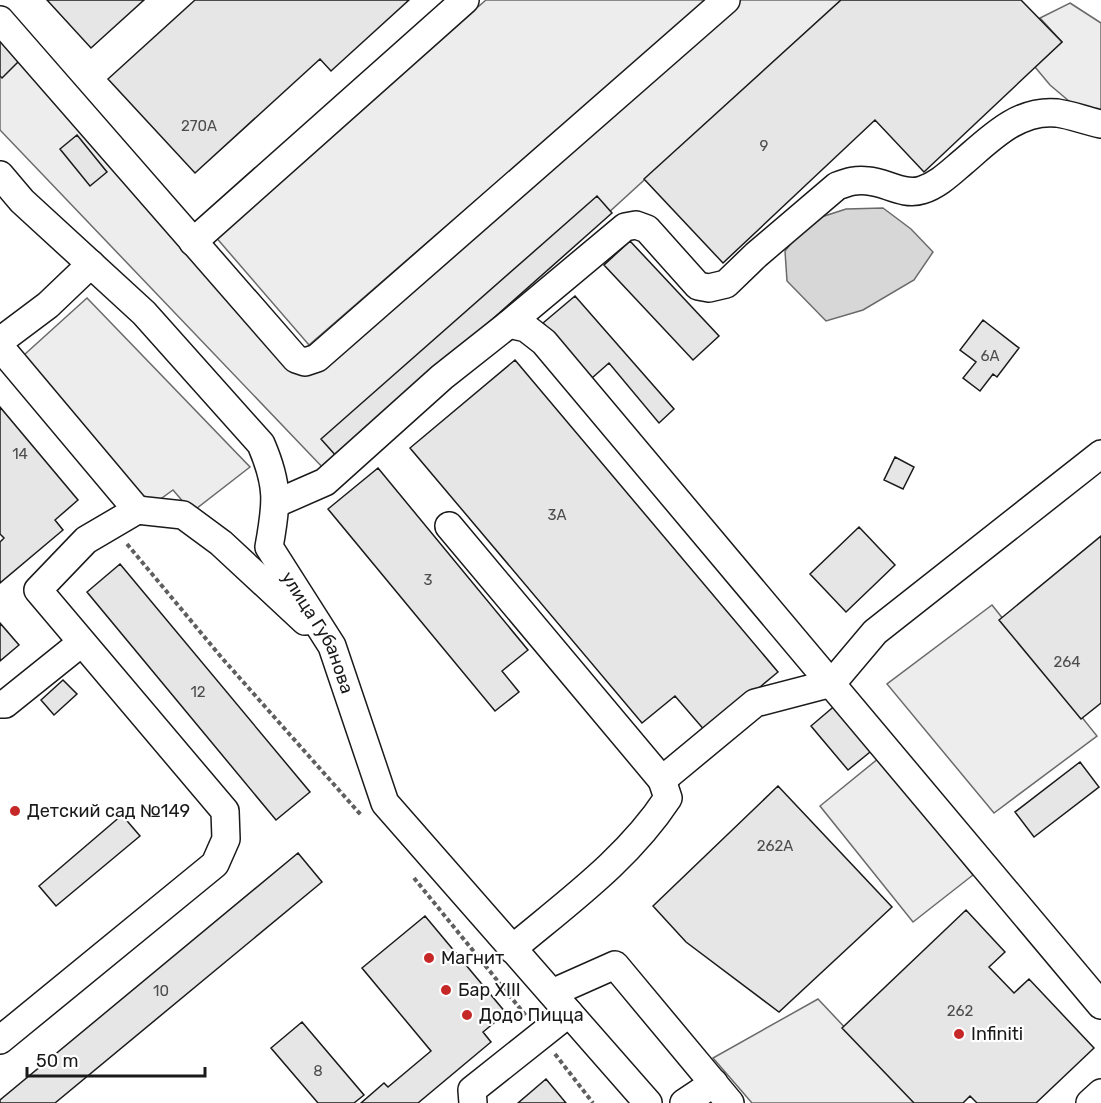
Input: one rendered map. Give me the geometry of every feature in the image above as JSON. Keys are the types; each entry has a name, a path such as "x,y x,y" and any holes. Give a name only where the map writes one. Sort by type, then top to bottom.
{"street":[{"path":"193,242 465,0"},
{"path":"0,20 296,359 305,362 317,358 726,0"},
{"path":"277,503 325,482 442,377 625,227 636,225 646,229 698,286 709,288 726,284 756,255 837,186 854,180 871,181 901,190 919,191 936,185 1001,130 1017,120 1034,115 1054,113 1101,124"},
{"path":"0,175 22,201 144,313 261,444 272,470 277,503 269,547 221,543"},
{"path":"0,341 48,304 91,264"},
{"path":"509,324 526,328 544,342 1101,1005"},
{"path":"0,347 137,510"},
{"path":"662,780 755,703 832,683 875,632 1101,454"},
{"path":"0,1040 215,864 226,839 225,811 81,643 39,590 86,540 137,510 183,515 221,543 332,646"},
{"path":"449,526 662,780 668,798 648,828 595,880 512,949"},
{"name":"улица Губанова","path":"269,547 332,646 386,803 648,1103"},
{"path":"0,704 5,704 81,643"},
{"path":"473,1103 472,1090 541,1035 560,1003 615,965 722,1093 684,1103"},
{"path":"1090,1103 1101,1093"}],"path":[{"path":"112,526 222,658 364,818"},
{"path":"413,877 593,1103"}],"shaded area":[{"path":"486,0 707,0 309,345 214,235"},
{"path":"719,0 841,0 326,471 0,130 0,34 296,359"},
{"path":"1070,3 1101,23 1101,122 1095,123 1050,85 1035,67 1062,42 1040,18"},
{"path":"883,208 911,229 933,252 914,280 863,310 826,321 787,281 785,251 809,221 846,209"},
{"path":"87,298 250,467 192,512 173,490 144,511 14,364"},
{"path":"992,605 1097,736 994,813 887,684"},
{"path":"879,758 973,875 913,922 820,806"},
{"path":"818,999 916,1103 752,1103 713,1058"}],"building":[{"path":"47,0 144,0 91,48"},
{"path":"195,0 409,0 331,71 320,59 195,173 108,79"},
{"path":"841,0 1021,0 1062,42 924,172 875,120 723,263 644,179"},
{"path":"0,37 21,59 2,78 0,76"},
{"path":"77,135 107,172 90,186 60,149"},
{"path":"597,196 612,213 337,457 321,439"},
{"path":"630,241 719,336 693,360 604,265"},
{"path":"575,296 674,409 659,423 609,363 592,378 543,323"},
{"path":"983,320 1019,348 997,377 993,374 980,391 963,378 976,362 960,350"},
{"path":"515,360 778,672 706,732 675,696 642,723 410,448"},
{"path":"0,407 78,500 55,520 63,530 0,583 0,542 4,538 0,534"},
{"path":"895,457 914,467 903,489 884,480"},
{"path":"378,468 528,650 502,671 519,692 495,711 328,509"},
{"path":"859,527 895,565 846,612 810,574"},
{"path":"1101,536 1101,703 1081,719 999,620"},
{"path":"120,564 310,792 276,820 87,592"},
{"path":"0,623 19,645 0,661"},
{"path":"63,680 77,694 54,715 41,700"},
{"path":"838,703 875,748 848,770 811,726"},
{"path":"1080,762 1099,787 1034,837 1015,812"},
{"path":"778,786 892,907 779,1012 686,942 653,906"},
{"path":"122,815 140,836 56,906 39,886"},
{"path":"298,853 322,882 55,1103 0,1103 0,1100"},
{"path":"966,910 1005,952 989,967 1014,993 1029,979 1094,1048 1036,1103 977,1103 970,1096 963,1103 914,1103 842,1028"},
{"path":"425,916 506,1013 483,1032 491,1042 418,1103 361,1103 384,1083 388,1087 431,1051 362,968"},
{"path":"302,1022 364,1095 354,1103 318,1103 271,1048"},
{"path":"546,1079 566,1103 518,1103"}],"place":[{"name":"Детский сад №149","path":"15,811"},
{"name":"Магнит","path":"429,958"},
{"name":"Бар XIII","path":"446,990"},
{"name":"Додо Пицца","path":"467,1015"},
{"name":"Infiniti","path":"959,1034"}]}
